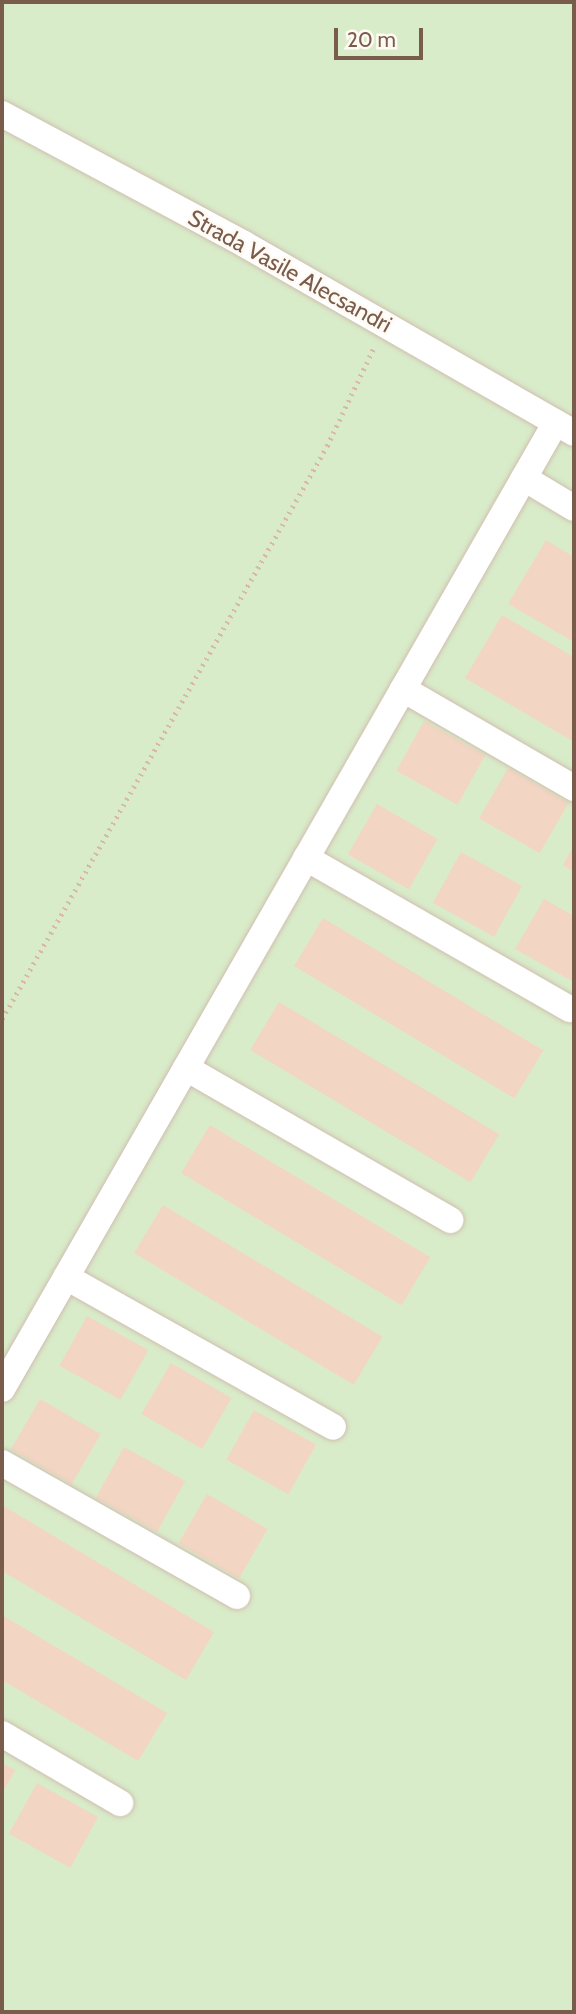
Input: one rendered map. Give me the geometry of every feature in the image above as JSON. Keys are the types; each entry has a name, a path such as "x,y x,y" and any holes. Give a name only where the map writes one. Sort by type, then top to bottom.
{"street":[{"name":"Strada Vasile Alecsandri","path":"2,114 385,323 565,428"},
{"path":"2,1389 524,478 565,428"},
{"path":"524,478 574,508"},
{"path":"403,689 574,788"},
{"path":"306,858 570,1009"},
{"path":"186,1068 450,1220"},
{"path":"66,1277 333,1427"},
{"path":"2,1462 237,1596"},
{"path":"2,1734 120,1803"}],"path":[{"path":"2,1019 327,446 385,323"}],"green space":[{"path":"2,2 574,2 574,2012 2,2012"}],"building":[{"path":"546,540 574,557 574,642 508,604"},
{"path":"502,615 574,657 574,742 465,678"},
{"path":"424,721 485,755 458,805 396,771"},
{"path":"508,768 569,803 540,853 479,818"},
{"path":"377,804 438,839 409,889 348,854"},
{"path":"574,845 574,872 563,865"},
{"path":"461,852 522,886 494,937 433,903"},
{"path":"544,899 574,916 574,982 515,949"},
{"path":"323,918 543,1050 514,1098 294,966"},
{"path":"279,1002 499,1134 470,1182 250,1050"},
{"path":"210,1125 430,1257 401,1305 181,1173"},
{"path":"163,1205 382,1337 354,1385 134,1253"},
{"path":"87,1316 148,1350 121,1400 59,1366"},
{"path":"171,1363 232,1398 202,1449 142,1414"},
{"path":"40,1399 101,1434 72,1484 11,1449"},
{"path":"254,1410 316,1444 288,1494 226,1460"},
{"path":"124,1447 185,1481 157,1532 96,1498"},
{"path":"207,1494 268,1529 239,1578 178,1543"},
{"path":"2,1505 214,1632 186,1680 2,1571"},
{"path":"2,1615 167,1713 138,1761 2,1680"},
{"path":"2,1763 15,1770 2,1794"},
{"path":"37,1783 98,1817 70,1868 9,1834"}]}
